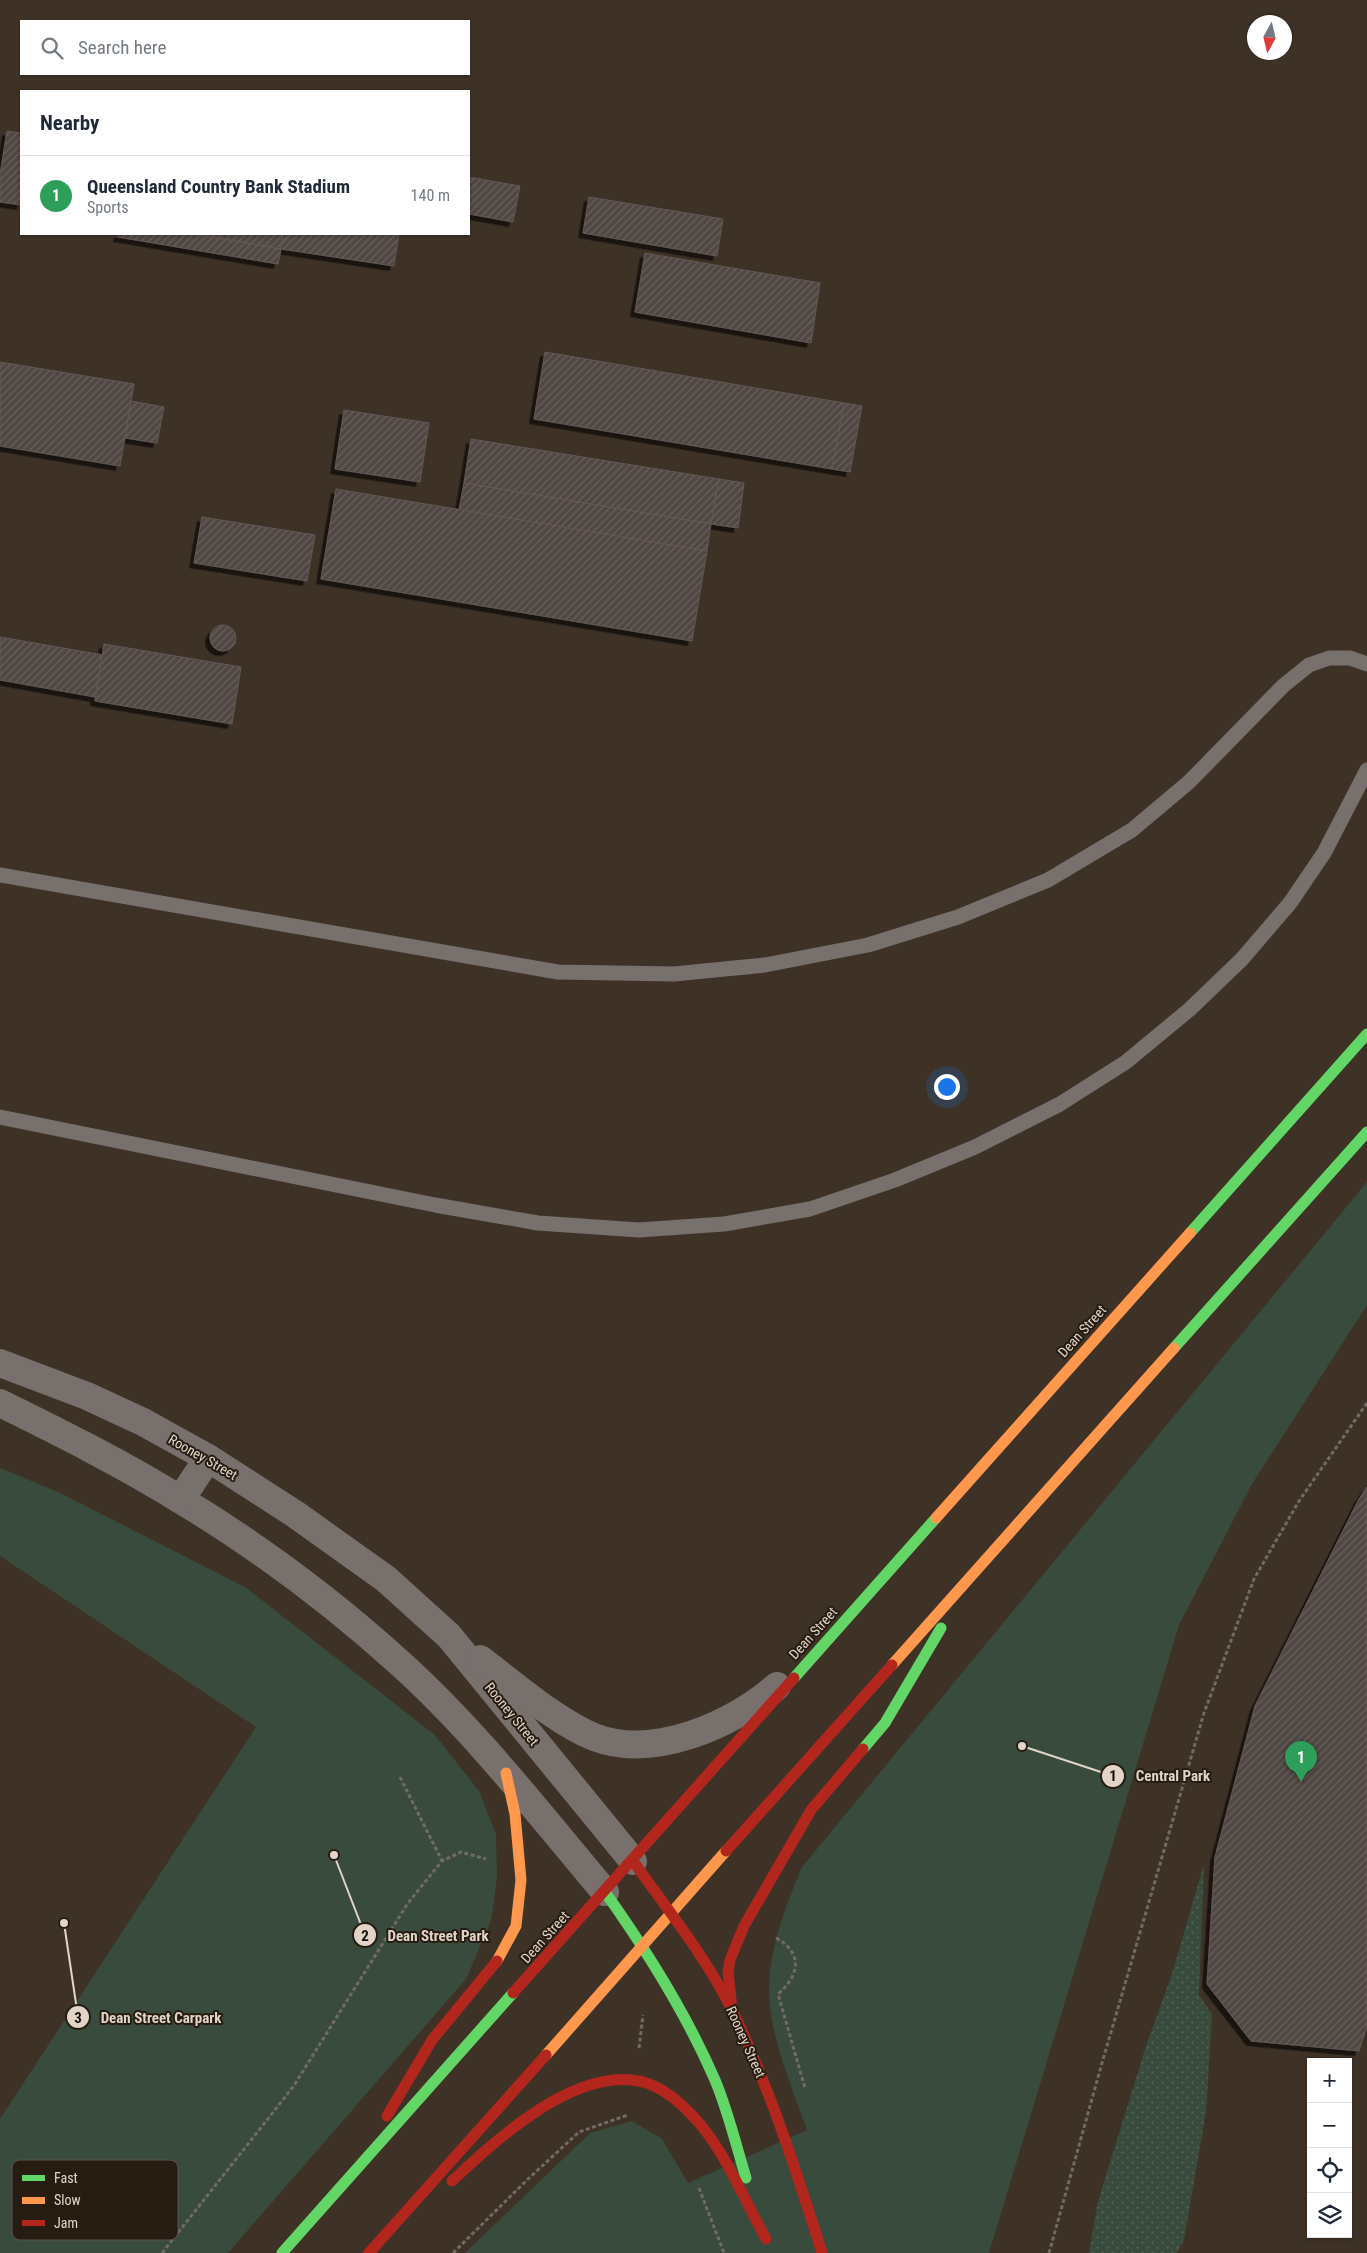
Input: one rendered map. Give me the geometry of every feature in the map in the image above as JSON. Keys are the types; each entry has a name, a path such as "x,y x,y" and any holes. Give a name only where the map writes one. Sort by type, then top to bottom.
{"main road":[{"name":"Dean Street","path":"282,2253 633,1861 1367,1034"},
{"path":"371,2253 1367,1132"},
{"path":"732,2009 727,1979 730,1960 749,1918 811,1810 885,1723 974,1573"},
{"path":"357,2167 432,2040 497,1961 516,1926 521,1880 515,1814 506,1773"},
{"name":"Rooney Street","path":"633,1861 699,1953 732,2009 780,2120 822,2253"},
{"path":"605,1892 643,1945 671,1992 715,2081 770,2253"},
{"path":"371,2253 466,2167 542,2108 580,2087 595,2081 615,2078 635,2080 656,2088 670,2096 699,2123 724,2161 766,2239"}],"street":[{"name":"Rooney Street","path":"0,1363 87,1396 143,1422 208,1458 345,1548 392,1585 449,1636 633,1861"},
{"path":"0,1403 181,1500 310,1588 402,1665 506,1773 605,1892"},
{"path":"181,1500 208,1458"},
{"path":"449,1636 572,1727 609,1742 632,1744 673,1739 732,1718 768,1694 813,1656"}],"lane":[{"path":"0,875 558,972 674,974 766,965 868,945 958,917 1048,880 1132,830 1189,782 1283,686 1310,665 1329,658 1350,658 1367,664"},
{"path":"0,1116 435,1205 538,1223 639,1230 724,1224 810,1209 895,1180 975,1147 1060,1104 1126,1062 1190,1009 1242,959 1290,903 1324,853 1367,770"}],"path":[{"path":"1049,2253 1102,2062 1204,1713 1251,1588 1299,1502 1367,1403"},
{"path":"400,1777 442,1861"},
{"path":"178,2233 293,2087 408,1903 442,1861 461,1852 492,1861"},
{"path":"768,1934 789,1946 796,1959 791,1979 778,1994 787,2032 807,2093"},
{"path":"639,2050 644,2014"},
{"path":"453,2253 579,2132 632,2113"},
{"path":"698,2184 724,2253"},
{"path":"162,2253 172,2240"}],"green space":[{"path":"1367,1182 1367,1305 1252,1484 1179,1625 989,2253 465,2253 590,2133 632,2121 662,2139 688,2183 807,2130 777,2044 769,1995 772,1957 776,1939 802,1867"},
{"path":"0,1468 58,1492 245,1587 435,1735 479,1791 496,1834 497,1877 491,1921 466,1979 228,2253 0,2253 0,2119 256,1727 0,1556"},
{"path":"1204,1864 1199,1995 1212,2014 1206,2112 1184,2240 1177,2253 1089,2253 1098,2201 1147,2043 1172,1974"}],"building":[{"path":"7,131 20,133 20,205 0,202 0,175"},
{"path":"470,177 520,186 513,222 470,214"},
{"path":"589,197 723,219 717,256 583,233"},
{"path":"119,235 198,235 281,249 278,264 118,237"},
{"path":"199,235 220,235 219,238"},
{"path":"220,235 283,235 281,249 219,238"},
{"path":"283,235 399,235 394,266 281,249"},
{"path":"645,253 820,283 811,343 635,312"},
{"path":"545,352 844,403 832,469 534,419"},
{"path":"0,362 134,384 120,466 0,446"},
{"path":"131,401 164,407 157,443 125,438"},
{"path":"844,403 862,406 850,472 832,469"},
{"path":"344,410 429,423 420,482 335,469"},
{"path":"471,439 719,479 711,524 464,483"},
{"path":"719,479 744,483 738,528 711,524"},
{"path":"464,483 711,524 707,551 459,510"},
{"path":"336,489 707,551 692,641 321,579"},
{"path":"202,517 315,535 307,581 194,563"},
{"path":"223,625 232,629 236,638 232,647 223,651 214,647 210,638 214,629"},
{"path":"0,637 103,655 95,697 0,680"},
{"path":"104,644 241,667 232,724 95,701"},
{"path":"1367,1487 1367,2026 1359,2051 1251,2041 1207,1984 1215,1857 1255,1706 1359,1499"}],"traffic: fast":[{"path":"1190,1233 1367,1034"},
{"path":"1174,1348 1367,1132"},
{"path":"794,1678 936,1518"},
{"path":"863,1749 885,1723 941,1628"},
{"path":"605,1892 665,1983 704,2055 724,2104 746,2178"},
{"path":"282,2253 513,1993"}],"traffic: slow":[{"path":"936,1518 1190,1233"},
{"path":"892,1665 1174,1348"},
{"path":"497,1961 516,1926 521,1880 515,1814 506,1773"},
{"path":"546,2055 726,1851"}],"traffic: jam":[{"path":"726,1851 892,1665"},
{"path":"513,1993 794,1678"},
{"path":"732,2009 728,1971 730,1960 744,1926 811,1810 863,1749"},
{"path":"633,1861 698,1952 722,1990 746,2039 792,2160 822,2253"},
{"path":"387,2116 432,2040 497,1961"},
{"path":"369,2253 546,2055"},
{"path":"452,2181 511,2129 558,2099 583,2087 607,2081 632,2080 652,2085 670,2095 700,2124 728,2165 766,2239"}],"place":[{"name":"Central Park","path":"1022,1746"},
{"name":"Queensland Country Bank Stadium","path":"1301,1782"},
{"name":"Dean Street Park","path":"334,1855"},
{"name":"Dean Street Carpark","path":"64,1923"}]}
